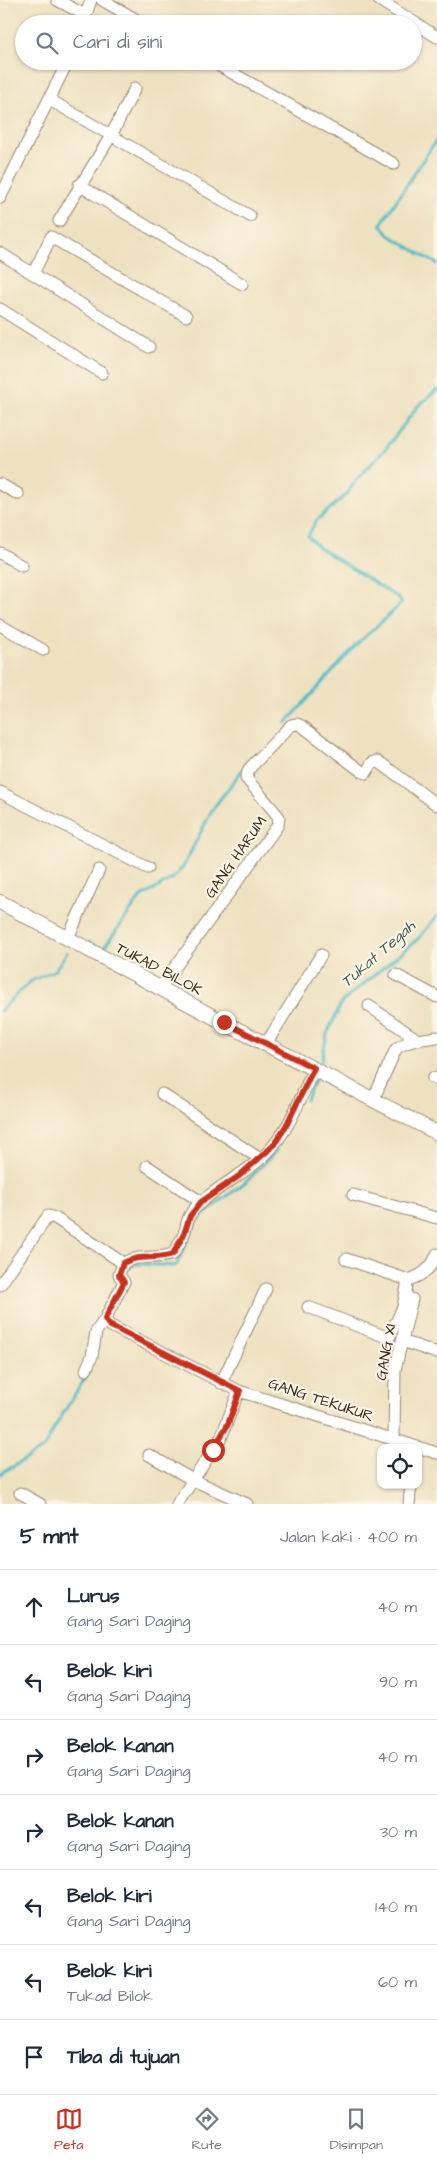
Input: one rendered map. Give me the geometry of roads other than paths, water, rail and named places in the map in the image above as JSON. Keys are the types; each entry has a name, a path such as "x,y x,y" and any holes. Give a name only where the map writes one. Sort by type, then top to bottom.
{"street":[{"path":"58,0 79,15"},
{"path":"85,15 91,0"},
{"path":"102,0 128,15"},
{"path":"379,0 394,4 408,15"},
{"path":"422,25 437,37"},
{"path":"0,198 64,70"},
{"path":"227,70 394,164"},
{"path":"59,221 79,185 112,134 135,88"},
{"path":"50,100 112,134 250,216"},
{"path":"79,185 242,284"},
{"path":"33,274 51,238 186,316"},
{"path":"0,253 149,347"},
{"path":"0,309 102,373"},
{"path":"0,484 18,494"},
{"path":"0,553 22,566"},
{"path":"0,624 43,650"},
{"name":"GANG HARUM","path":"160,988 278,825 279,817 246,778 246,774 291,725 297,724 302,726 361,771 366,772 372,763 377,761 437,805"},
{"path":"0,792 148,868"},
{"path":"68,938 100,870"},
{"name":"TUKAD BILOK","path":"0,902 437,1133"},
{"path":"266,1044 321,955"},
{"path":"396,975 437,997"},
{"path":"369,1006 418,1040"},
{"path":"373,1100 396,1049 401,1045 418,1040 437,1037"},
{"path":"86,1370 92,1356 96,1332 105,1319 124,1282 119,1275 123,1263 137,1257 164,1257 173,1254 184,1234 190,1216 201,1202 260,1159 281,1135 319,1072"},
{"path":"162,1094 260,1159"},
{"path":"147,1166 201,1202"},
{"path":"353,1195 437,1218"},
{"path":"0,1285 48,1216 55,1218 123,1263"},
{"path":"308,1307 389,1338 417,1277 431,1266 437,1254"},
{"path":"346,1259 417,1277 437,1277"},
{"name":"GANG XI","path":"394,1440 395,1370 417,1277"},
{"path":"221,1383 266,1289"},
{"name":"GANG TEKUKUR","path":"105,1319 109,1325 240,1391 394,1440"},
{"path":"402,1341 437,1353"},
{"path":"177,1504 221,1438 240,1391"},
{"path":"394,1440 405,1444"},
{"path":"422,1449 437,1453"},
{"path":"149,1455 193,1480 247,1504"},
{"path":"409,1504 411,1489"},
{"path":"20,1493 40,1504"}],"waterway":[{"path":"437,139 381,224 389,235 437,264"},
{"path":"286,723 357,644 402,603 397,597 318,547 308,536 316,521 347,494 356,480 387,447 418,406 437,390"},
{"path":"88,942 103,949 140,898 172,879 183,867 212,810 246,765"},
{"name":"Tukat Tegah","path":"320,1067 327,1034 342,1002 419,938 437,916"},
{"path":"0,1011 31,981 55,970 67,952"},
{"name":"Tukat Tegah","path":"306,1099 317,1075"},
{"name":"Tukat Tegah","path":"126,1270 136,1264 175,1266 199,1218 248,1180 277,1150"},
{"path":"0,1474 44,1448 57,1423 89,1372"}]}
